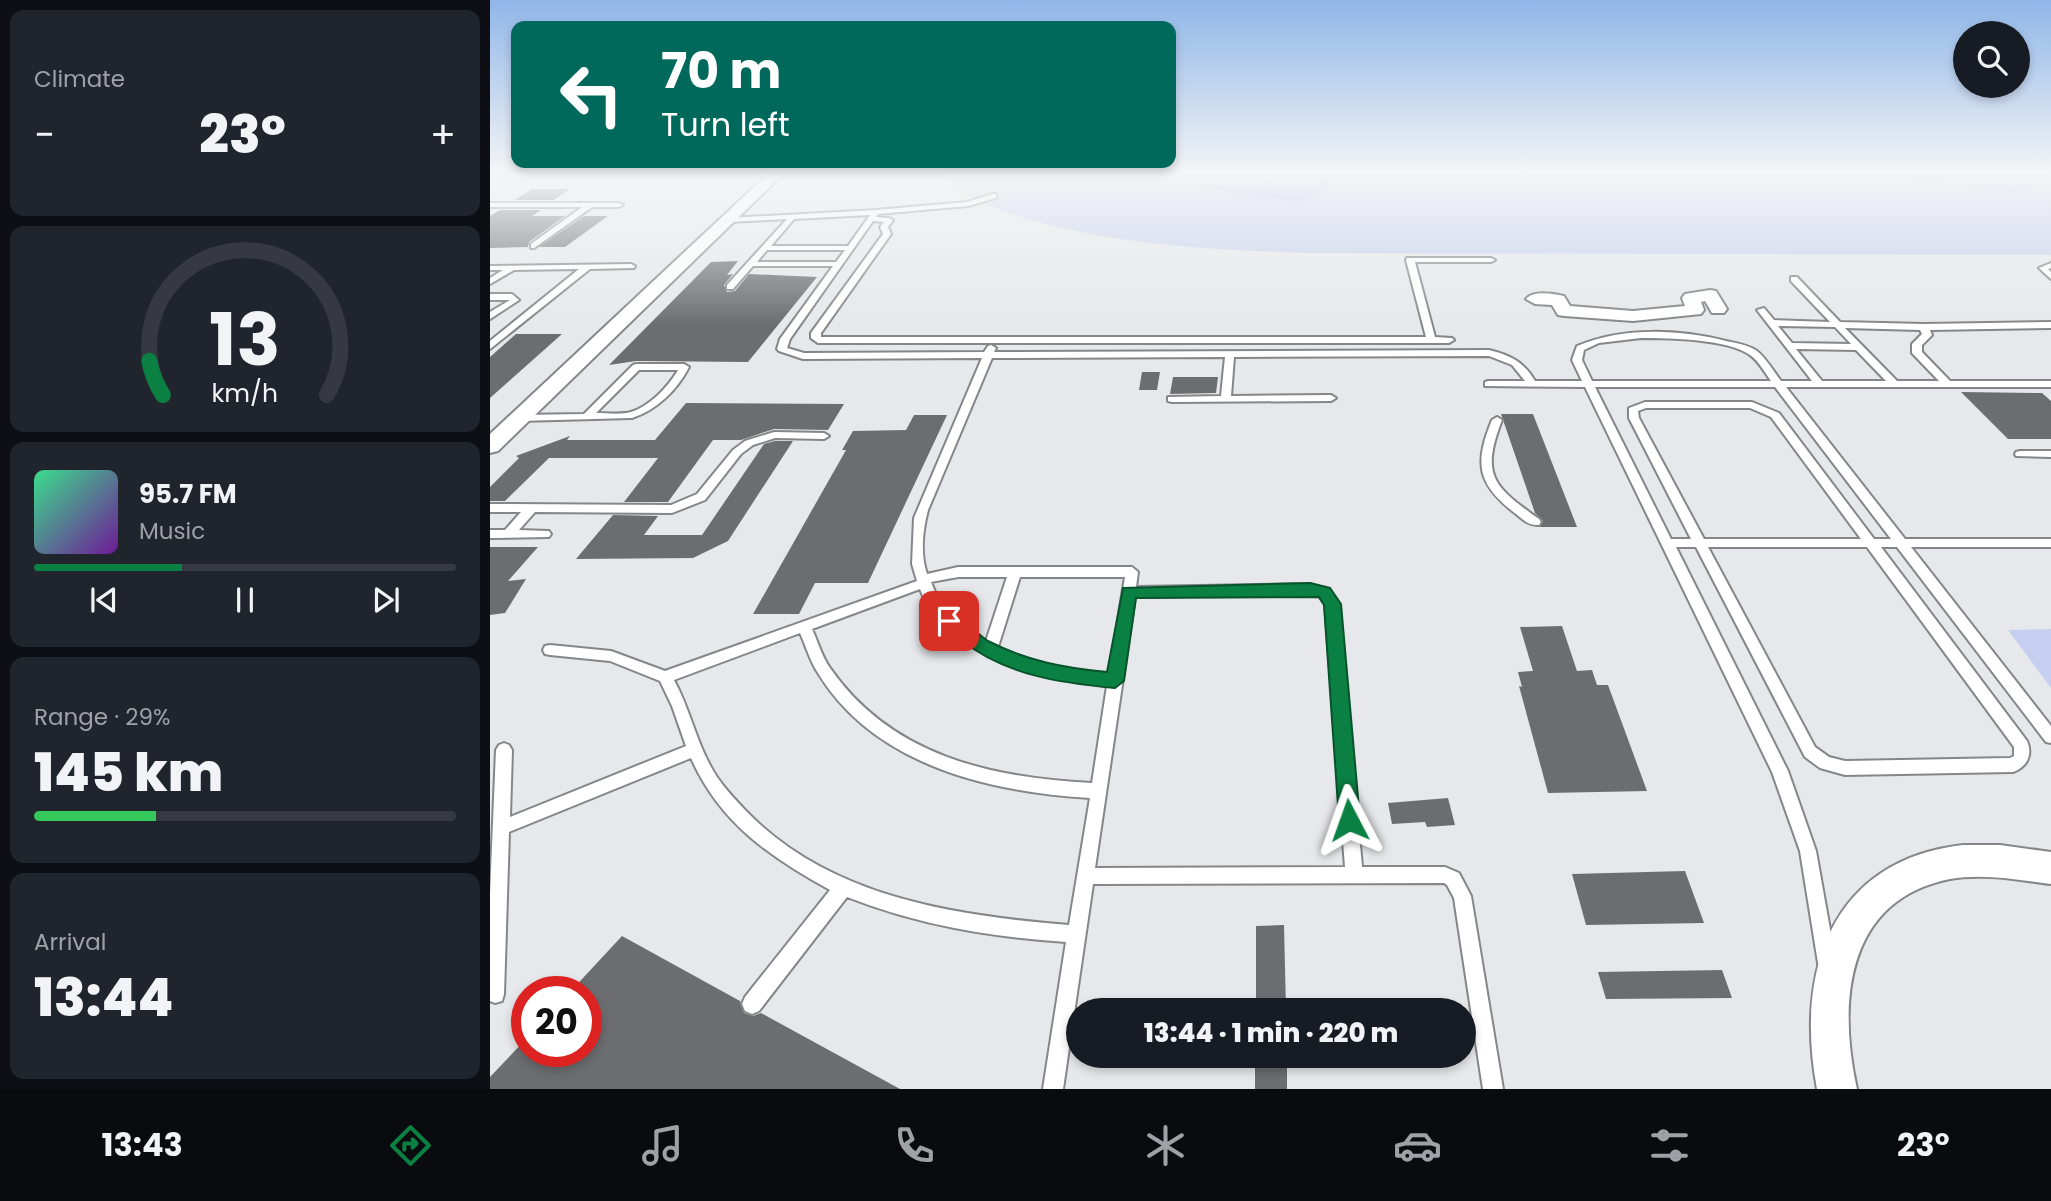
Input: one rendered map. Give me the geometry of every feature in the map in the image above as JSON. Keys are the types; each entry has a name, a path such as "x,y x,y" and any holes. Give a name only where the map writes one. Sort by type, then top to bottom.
{"street":[{"path":"490,446 724,224"},
{"path":"1535,299 1558,300 1564,311 1634,316 1695,310 1690,298 1710,295 1718,309"},
{"path":"1833,1085 1827,1028 1829,985 1844,938 1870,901 1905,877 1948,863 2000,861 2051,868"}],"lane":[{"path":"534,246 565,224"},
{"path":"730,287 788,224"},
{"path":"867,224 782,344 786,353 803,356 1489,353 1507,357 1520,365 1532,384"},
{"path":"886,224 884,227 887,234 816,333 816,338 826,342 1449,340"},
{"path":"765,248 850,248"},
{"path":"1431,340 1410,260 1491,260"},
{"path":"750,264 839,264"},
{"path":"2051,265 2043,268 2051,277"},
{"path":"490,268 631,266"},
{"path":"490,346 587,267"},
{"path":"490,281 513,268"},
{"path":"1794,279 1894,384"},
{"path":"490,297 512,297 515,300 490,316"},
{"path":"1760,310 1820,385"},
{"path":"1634,316 1646,337"},
{"path":"1771,323 1835,322 1924,327 2051,325"},
{"path":"2039,325 2051,333"},
{"path":"1924,327 1927,335 1917,344 1917,353 1947,384"},
{"path":"1829,985 1821,916 1808,851 1795,808 1780,771 1577,360 1580,348 1606,340 1646,337 1698,339 1743,348 1761,360 2051,737"},
{"path":"994,341 921,514 917,551 923,581 949,621 990,651 1040,670 1115,681"},
{"path":"1790,346 1858,347"},
{"path":"1226,398 1230,354"},
{"path":"519,418 587,417 640,413 650,406 684,367 636,367 587,417"},
{"path":"1488,384 2051,384"},
{"path":"1172,399 1331,398"},
{"path":"1752,405 1770,411 1871,543 2017,739 2023,754 2018,763 1845,768 1817,758 1804,743 1632,414 1636,407 1752,405"},
{"path":"1497,421 1484,452 1490,482 1504,500 1535,522"},
{"path":"490,508 681,507 705,493 737,452 749,443 774,435 824,436"},
{"path":"2020,454 2051,454"},
{"path":"508,534 532,508"},
{"path":"490,534 545,534"},
{"path":"1668,543 2051,543"},
{"path":"550,650 611,656 665,677 923,581 958,572 1132,572 1053,1089"},
{"path":"990,651 1015,572"},
{"path":"1129,592 1310,589 1329,597 1332,604 1354,874"},
{"path":"804,626 816,658 835,689 867,721 908,748 940,763 987,778 1041,788 1098,791"},
{"path":"665,677 693,750 722,797 741,818 797,861 844,886 915,912 966,924 1076,934"},
{"path":"495,994 497,781 504,750"},
{"path":"497,819 693,750"},
{"path":"1084,876 1438,873 1453,879 1458,886 1493,1089"},
{"path":"752,1004 844,886"}],"shaded area":[{"path":"1045,224 2051,224 2051,255 1303,253 1159,244"},
{"path":"2051,629 2051,688 2008,630"}],"building":[{"path":"490,224 554,224 529,242 528,247 490,248"},
{"path":"573,224 597,224 565,247 539,247"},
{"path":"738,261 727,275 733,274 724,285 727,292 735,291 749,274 817,277 748,362 636,361 609,365 711,262"},
{"path":"516,334 562,334 490,398 490,357"},
{"path":"1142,372 1160,372 1157,390 1139,390"},
{"path":"1173,377 1218,377 1216,393 1170,394"},
{"path":"1961,392 2042,393 2051,401 2051,439 2008,439"},
{"path":"686,403 844,404 828,430 774,429 741,440 713,440 668,502 624,502 658,458 549,458 505,501 490,501 490,487 519,458 516,456 570,436 567,440 655,440"},
{"path":"1501,414 1533,414 1577,527 1540,527 1543,521 1535,513"},
{"path":"914,415 947,415 868,583 815,583 799,614 753,614 846,450 842,450 853,431 906,430"},
{"path":"793,441 728,541 693,558 576,559 613,515 658,516 644,535 702,535 764,444"},
{"path":"490,547 538,547 508,581 526,579 505,613 490,615"},
{"path":"1562,626 1577,671 1592,670 1597,685 1608,685 1647,791 1548,793 1519,686 1522,687 1518,672 1533,671 1520,627"},
{"path":"1448,798 1455,825 1427,827 1425,822 1392,824 1388,803"},
{"path":"1685,871 1704,923 1586,925 1572,874"},
{"path":"1284,925 1286,998 1256,998 1256,926"},
{"path":"622,936 740,1001 744,1013 753,1016 761,1013 900,1089 490,1089 490,1077 511,1055 511,1067 602,1067 602,976 585,976"},
{"path":"1722,970 1732,998 1606,999 1598,972"},
{"path":"1255,1068 1287,1068 1287,1089 1255,1089"}],"route":[{"path":"949,621 978,644 1017,663 1064,676 1115,681 1129,592 1310,589 1324,592 1332,604 1349,820"}]}
